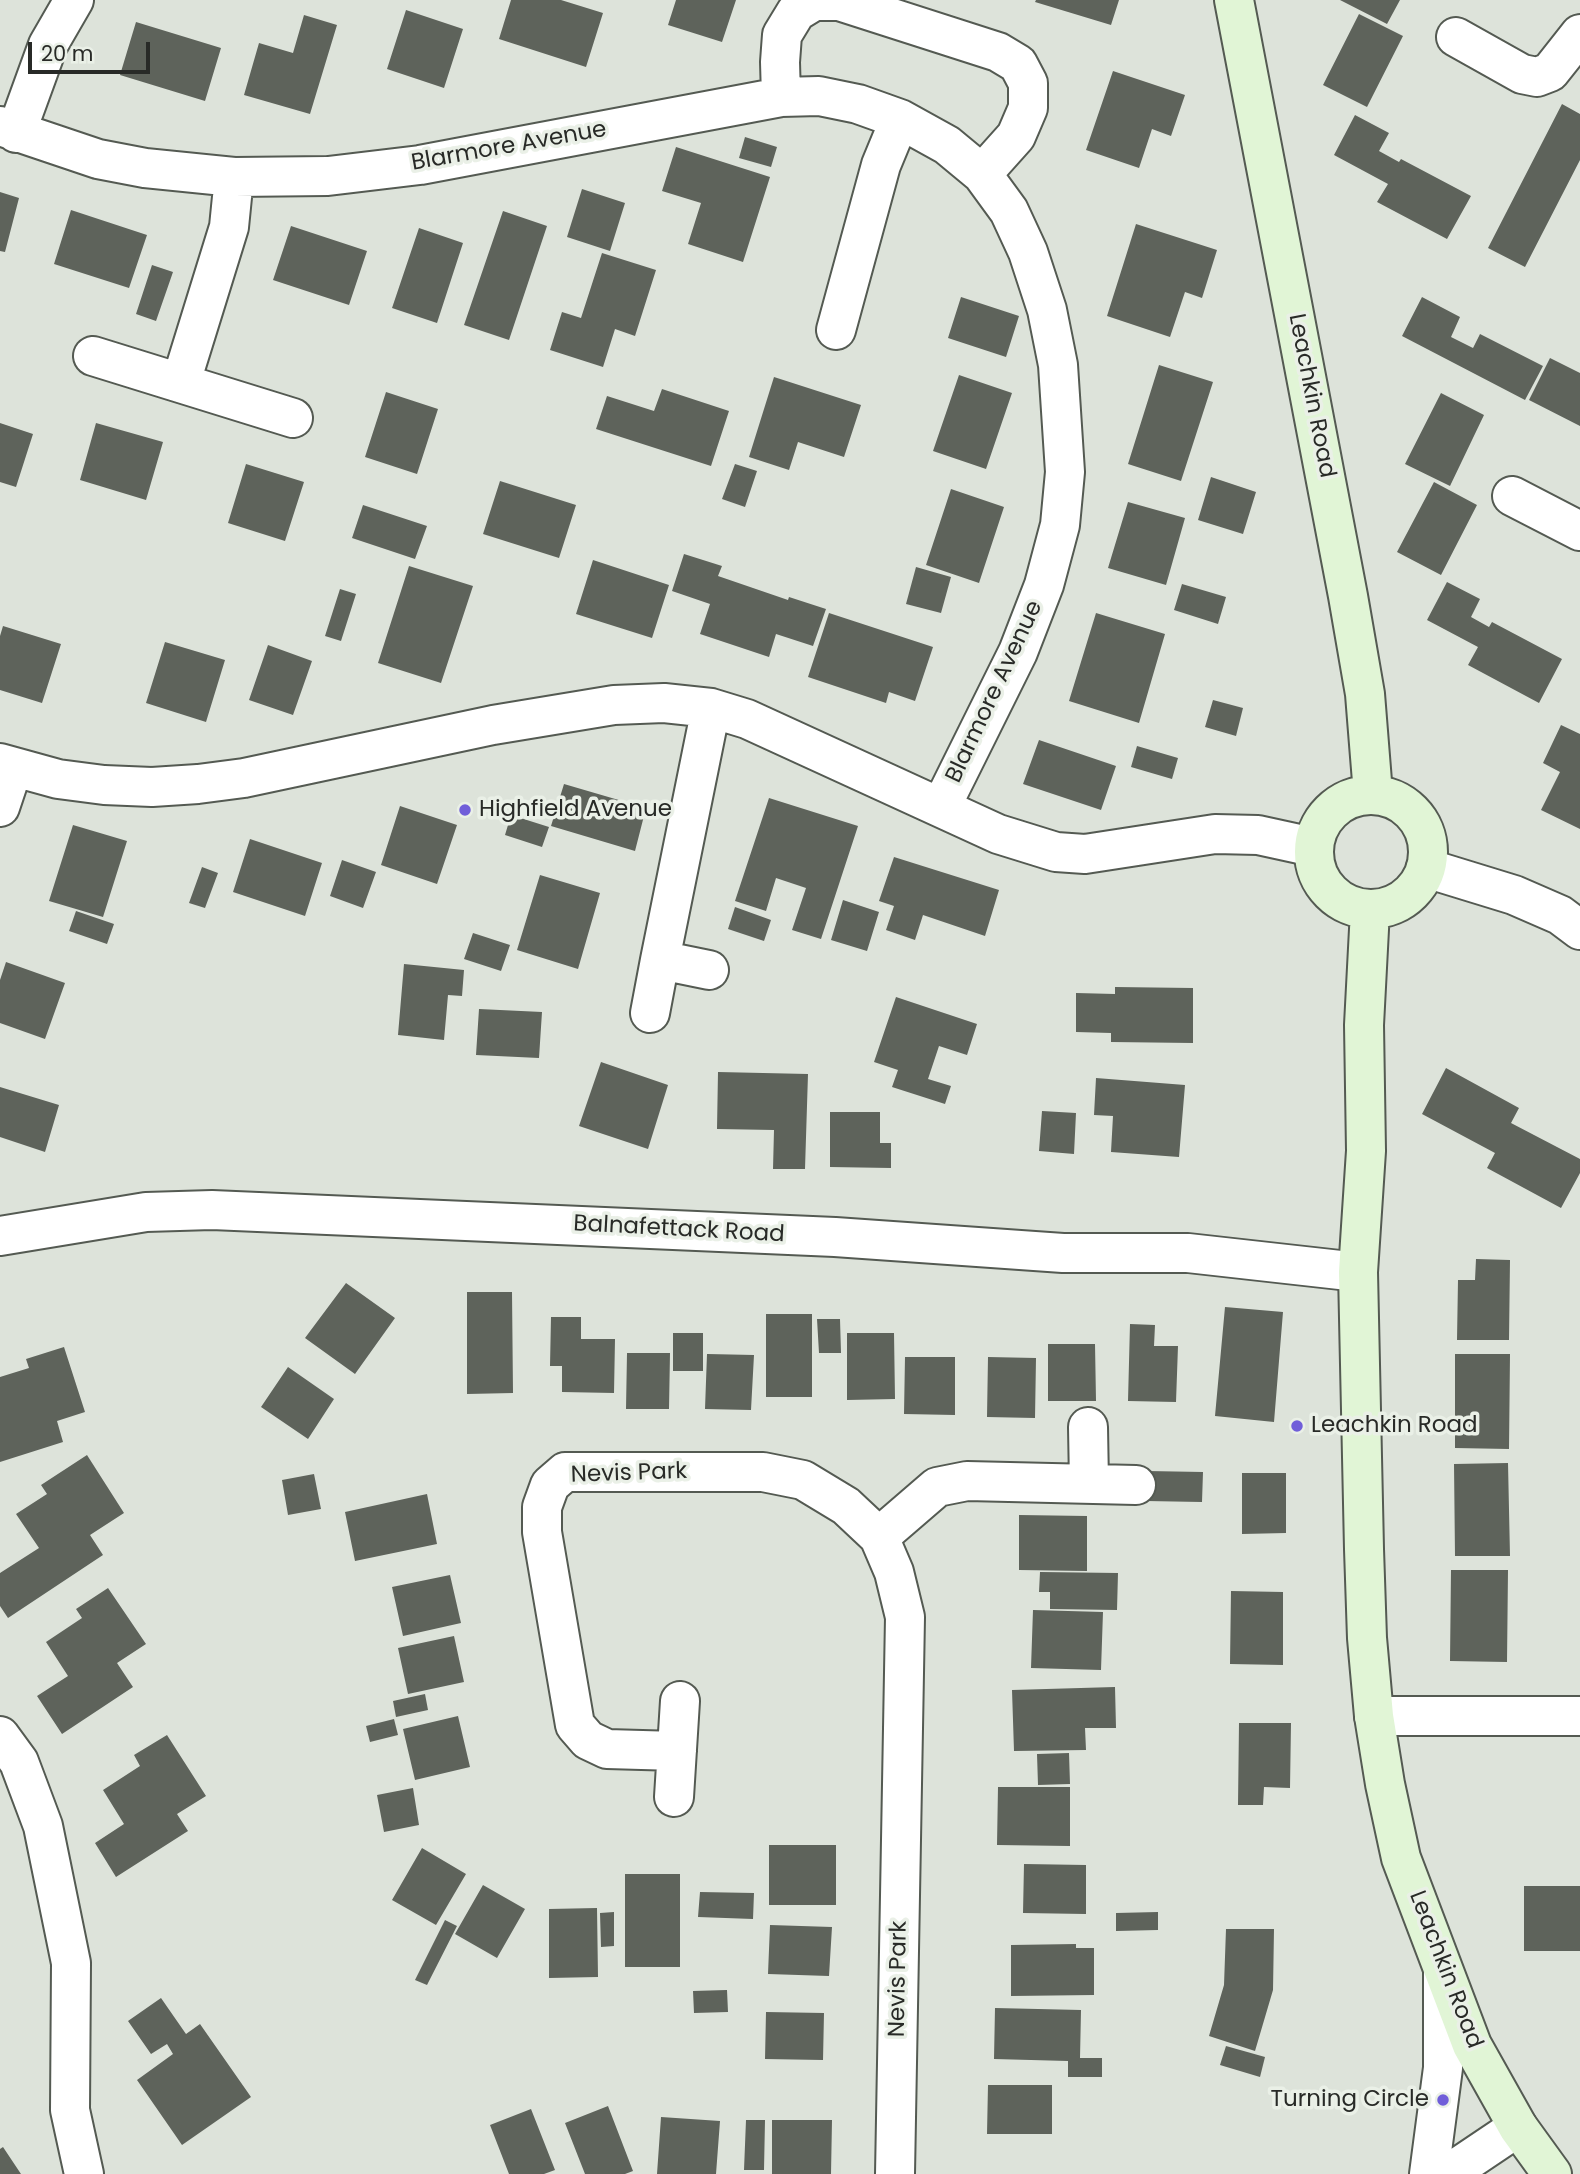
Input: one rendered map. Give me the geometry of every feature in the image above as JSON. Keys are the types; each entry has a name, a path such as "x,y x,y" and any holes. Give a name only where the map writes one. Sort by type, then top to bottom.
{"street":[{"name":"Blarmore Avenue","path":"74,0 48,45 8,129 98,159 145,168 234,177 328,176 420,165 781,97 818,96 858,104 900,119 947,145 982,174 1009,211 1028,252 1047,310 1058,365 1065,472 1060,525 1044,585 1018,652 941,807"},
{"name":"Leachkin Road","path":"1234,0 1348,596 1365,694 1373,794"},
{"path":"781,97 782,35 796,12 814,1 839,1 998,52 1018,64 1028,83 1028,108 1016,136 982,174"},
{"path":"1456,37 1522,74 1537,77 1550,72 1580,34"},
{"path":"836,330 881,166 900,119"},
{"path":"181,382 229,227 234,177"},
{"path":"93,356 293,418"},
{"path":"1511,496 1580,531"},
{"path":"0,807 6,765 58,779 104,785 152,787 198,784 244,778 493,725 614,705 664,704 710,708 784,735 998,834 1056,852 1085,854 1214,834 1258,835 1313,847"},
{"path":"650,1013 710,708"},
{"path":"1373,794 1406,806 1417,818 1427,842 1426,868 1418,885 1405,899 1388,907 1370,910 1351,907 1334,897 1322,883 1315,866 1313,847 1326,815 1356,797 1373,794"},
{"path":"1426,868 1514,895 1560,915 1580,930"},
{"name":"Leachkin Road","path":"1370,910 1364,1025 1366,1152 1358,1272 1367,1638 1374,1716 1401,1858 1472,2045 1518,2127 1552,2174"},
{"path":"660,960 709,970"},
{"name":"Balnafettack Road","path":"0,1236 146,1212 212,1210 835,1237 1063,1253 1188,1253 1358,1272"},
{"path":"1088,1427 1089,1483"},
{"name":"Nevis Park","path":"677,1751 607,1749 588,1740 575,1725 542,1532 542,1507 550,1485 565,1472 763,1472 803,1480 846,1506 879,1536 894,1572 905,1618 895,2174"},
{"path":"879,1536 937,1487 967,1480 1136,1485"},
{"path":"674,1797 680,1701"},
{"path":"1374,1716 1580,1716"},
{"path":"0,1736 19,1762 43,1826 71,1964 70,2109 84,2174"},
{"path":"1429,2174 1443,2068 1443,1969"},
{"path":"1448,2174 1518,2127"}],"building":[{"path":"511,0 561,0 603,13 586,67 499,39"},
{"path":"676,0 736,0 722,42 668,25"},
{"path":"1119,0 1111,25 1035,2"},
{"path":"1340,0 1400,0 1387,24"},
{"path":"406,10 463,29 444,88 387,69"},
{"path":"1359,14 1403,36 1367,107 1323,85"},
{"path":"304,15 337,25 310,114 244,95 259,43 293,53"},
{"path":"136,22 221,48 205,101 120,75"},
{"path":"1113,71 1185,95 1171,136 1152,129 1139,168 1086,150"},
{"path":"1562,104 1580,114 1580,160 1525,267 1488,248"},
{"path":"1355,115 1389,133 1379,151 1399,162 1401,159 1471,196 1447,239 1377,202 1388,184 1334,155"},
{"path":"745,137 777,147 771,167 739,158"},
{"path":"676,147 770,177 743,262 688,244 701,203 662,191"},
{"path":"582,189 625,203 610,251 567,237"},
{"path":"0,192 19,198 5,252 0,251"},
{"path":"71,210 147,235 129,288 54,264"},
{"path":"503,211 547,226 509,340 464,325"},
{"path":"1136,224 1217,250 1202,298 1185,292 1170,337 1107,316"},
{"path":"291,226 367,251 349,305 273,280"},
{"path":"419,228 463,243 437,323 392,308"},
{"path":"602,253 656,270 635,336 615,329 603,367 550,350 562,312 581,318"},
{"path":"152,265 173,272 156,321 136,314"},
{"path":"961,297 1019,316 1006,357 948,338"},
{"path":"1422,297 1460,317 1451,337 1473,348 1480,334 1543,366 1525,400 1402,336"},
{"path":"1550,358 1580,373 1580,426 1529,400"},
{"path":"1159,365 1213,382 1181,481 1128,464"},
{"path":"959,375 1012,393 986,469 933,451"},
{"path":"774,377 861,405 844,457 798,442 789,470 749,457"},
{"path":"662,389 729,411 711,466 596,429 607,396 654,411"},
{"path":"386,392 438,409 417,474 365,457"},
{"path":"1441,393 1484,415 1450,486 1405,464"},
{"path":"0,423 33,434 16,487 0,482"},
{"path":"96,423 163,442 146,500 80,480"},
{"path":"246,464 304,482 285,541 228,523"},
{"path":"735,464 757,471 745,507 722,499"},
{"path":"1211,477 1256,492 1243,534 1198,520"},
{"path":"500,481 576,505 559,558 483,534"},
{"path":"1434,482 1477,505 1441,575 1397,552"},
{"path":"951,489 1004,507 979,583 926,565"},
{"path":"1128,502 1185,518 1166,585 1108,568"},
{"path":"363,505 427,526 415,559 352,538"},
{"path":"684,554 722,566 718,576 788,600 789,597 826,609 813,646 776,634 769,657 700,634 710,604 672,591"},
{"path":"593,560 669,585 652,638 576,614"},
{"path":"409,566 473,586 441,683 378,663"},
{"path":"916,567 951,577 941,613 906,604"},
{"path":"1447,582 1480,599 1471,617 1489,627 1492,622 1562,659 1539,703 1468,665 1478,647 1427,620"},
{"path":"1182,584 1226,597 1218,624 1174,610"},
{"path":"340,589 356,594 341,641 325,636"},
{"path":"829,613 933,647 915,701 889,692 886,703 808,677"},
{"path":"1096,613 1165,634 1139,723 1069,701"},
{"path":"3,626 61,644 42,703 0,690 0,636"},
{"path":"165,642 225,660 206,722 146,703"},
{"path":"268,645 312,661 293,715 249,700"},
{"path":"1213,700 1243,708 1236,736 1205,727"},
{"path":"1561,725 1580,734 1580,829 1541,810 1560,772 1543,763"},
{"path":"1039,740 1116,766 1101,810 1023,784"},
{"path":"1137,746 1178,758 1172,779 1131,767"},
{"path":"564,784 646,808 635,851 551,826"},
{"path":"769,798 858,826 821,939 792,930 806,888 776,878 766,911 735,901"},
{"path":"400,806 457,825 437,884 381,865"},
{"path":"511,815 549,827 542,847 505,835"},
{"path":"73,825 127,841 103,917 49,901"},
{"path":"250,839 322,863 305,916 233,892"},
{"path":"894,857 999,890 985,936 923,915 915,940 886,930 894,906 879,901"},
{"path":"342,860 376,872 363,908 330,896"},
{"path":"202,867 218,873 205,908 189,903"},
{"path":"540,875 600,893 578,969 517,950"},
{"path":"843,900 879,912 867,951 831,940"},
{"path":"735,907 771,920 764,941 728,929"},
{"path":"76,911 114,924 107,944 69,931"},
{"path":"473,933 510,945 501,971 464,959"},
{"path":"6,962 65,983 45,1039 0,1023 0,980"},
{"path":"404,964 464,970 462,996 448,995 444,1040 398,1035"},
{"path":"1115,987 1193,988 1193,1043 1111,1042 1111,1033 1076,1032 1076,993 1115,994"},
{"path":"896,997 977,1024 967,1055 939,1046 928,1079 951,1086 945,1104 892,1087 898,1070 874,1062"},
{"path":"479,1009 542,1012 539,1058 476,1055"},
{"path":"601,1062 668,1085 648,1149 579,1126"},
{"path":"1446,1068 1519,1108 1511,1123 1580,1159 1580,1173 1561,1208 1487,1168 1495,1153 1422,1114"},
{"path":"718,1072 808,1074 805,1169 773,1169 774,1130 717,1129"},
{"path":"1096,1078 1185,1085 1179,1157 1111,1152 1113,1116 1094,1115"},
{"path":"0,1087 59,1105 45,1152 0,1137"},
{"path":"1042,1111 1076,1113 1074,1154 1039,1151"},
{"path":"830,1112 880,1112 880,1143 891,1143 891,1168 830,1167"},
{"path":"1476,1259 1510,1260 1509,1340 1457,1340 1458,1280 1475,1280"},
{"path":"346,1283 395,1318 355,1374 305,1338"},
{"path":"467,1292 512,1292 513,1393 467,1394"},
{"path":"1225,1307 1283,1312 1274,1422 1215,1416"},
{"path":"766,1314 812,1314 812,1397 766,1397"},
{"path":"551,1317 581,1317 581,1339 615,1339 614,1393 562,1392 562,1366 550,1366"},
{"path":"817,1319 840,1319 841,1353 819,1353"},
{"path":"1130,1324 1155,1325 1154,1346 1178,1346 1176,1402 1128,1401"},
{"path":"673,1333 703,1333 703,1371 673,1371"},
{"path":"847,1333 894,1333 895,1399 847,1400"},
{"path":"1048,1344 1095,1344 1096,1401 1048,1401"},
{"path":"64,1347 85,1412 57,1421 63,1442 0,1462 0,1377 29,1368 26,1359"},
{"path":"627,1353 670,1353 669,1409 626,1409"},
{"path":"707,1354 754,1355 751,1410 705,1409"},
{"path":"1455,1354 1510,1354 1509,1449 1455,1448"},
{"path":"905,1357 955,1357 955,1415 904,1414"},
{"path":"988,1357 1036,1358 1035,1418 987,1417"},
{"path":"288,1367 334,1399 308,1439 261,1407"},
{"path":"87,1455 124,1513 90,1535 103,1555 8,1618 0,1606 0,1573 39,1548 16,1514 47,1494 41,1485"},
{"path":"1508,1463 1510,1556 1455,1556 1454,1464"},
{"path":"1147,1471 1203,1472 1202,1502 1146,1501"},
{"path":"1242,1473 1286,1473 1286,1533 1242,1534"},
{"path":"314,1474 321,1509 288,1515 282,1480"},
{"path":"427,1494 437,1544 355,1561 345,1512"},
{"path":"1019,1515 1087,1516 1087,1571 1019,1570"},
{"path":"1451,1570 1508,1570 1507,1662 1450,1661"},
{"path":"1040,1572 1118,1573 1117,1610 1050,1609 1050,1592 1039,1592"},
{"path":"450,1575 461,1623 403,1636 392,1587"},
{"path":"108,1588 146,1644 117,1663 133,1687 62,1734 37,1696 68,1676 46,1642 82,1618 76,1609"},
{"path":"1231,1591 1283,1592 1283,1665 1230,1664"},
{"path":"1033,1610 1103,1612 1101,1670 1031,1668"},
{"path":"454,1636 464,1682 408,1694 398,1648"},
{"path":"1115,1687 1116,1728 1085,1728 1086,1750 1014,1751 1012,1690"},
{"path":"425,1694 428,1710 396,1717 393,1701"},
{"path":"458,1716 470,1767 415,1780 403,1729"},
{"path":"394,1719 398,1735 370,1742 366,1726"},
{"path":"1239,1723 1291,1723 1290,1788 1264,1787 1263,1805 1238,1805"},
{"path":"167,1735 206,1796 177,1814 188,1831 116,1877 95,1843 124,1824 103,1790 140,1766 134,1755"},
{"path":"1069,1753 1070,1784 1038,1785 1037,1754"},
{"path":"998,1787 1070,1787 1070,1846 997,1845"},
{"path":"413,1788 419,1825 384,1832 377,1795"},
{"path":"769,1845 836,1845 836,1905 769,1905"},
{"path":"422,1848 466,1874 436,1925 392,1900"},
{"path":"1024,1864 1086,1865 1086,1914 1023,1913"},
{"path":"625,1874 680,1874 680,1967 625,1967"},
{"path":"483,1885 525,1909 497,1958 455,1934"},
{"path":"1524,1886 1580,1886 1580,1951 1524,1951"},
{"path":"700,1892 754,1893 753,1919 698,1917"},
{"path":"597,1908 598,1977 549,1978 549,1909"},
{"path":"614,1912 614,1946 601,1947 600,1913"},
{"path":"1158,1912 1158,1930 1116,1931 1116,1913"},
{"path":"445,1920 457,1926 427,1985 415,1980"},
{"path":"770,1925 832,1927 829,1976 768,1974"},
{"path":"1226,1929 1274,1929 1273,1990 1255,2051 1209,2036 1224,1985"},
{"path":"1076,1944 1076,1948 1094,1948 1094,1995 1011,1996 1011,1945"},
{"path":"727,1990 728,2012 694,2013 693,1991"},
{"path":"161,1998 186,2034 200,2024 251,2097 182,2145 137,2080 173,2054 167,2044 151,2054 128,2021"},
{"path":"995,2008 1081,2010 1080,2058 1102,2058 1102,2077 1068,2077 1068,2061 994,2059"},
{"path":"766,2012 824,2013 823,2060 765,2059"},
{"path":"1226,2046 1265,2057 1260,2077 1220,2065"},
{"path":"988,2085 1052,2085 1052,2134 987,2134"},
{"path":"608,2106 633,2171 625,2174 585,2174 565,2123"},
{"path":"531,2109 555,2170 544,2174 509,2174 490,2125"},
{"path":"661,2117 720,2121 716,2174 657,2174"},
{"path":"746,2120 765,2120 764,2170 744,2170"},
{"path":"772,2120 832,2120 831,2174 772,2174"},
{"path":"3,2147 21,2174 0,2174 0,2149"}],"place":[{"name":"Highfield Avenue","path":"465,810"},
{"name":"Leachkin Road","path":"1297,1426"},
{"name":"Turning Circle","path":"1443,2100"}]}
